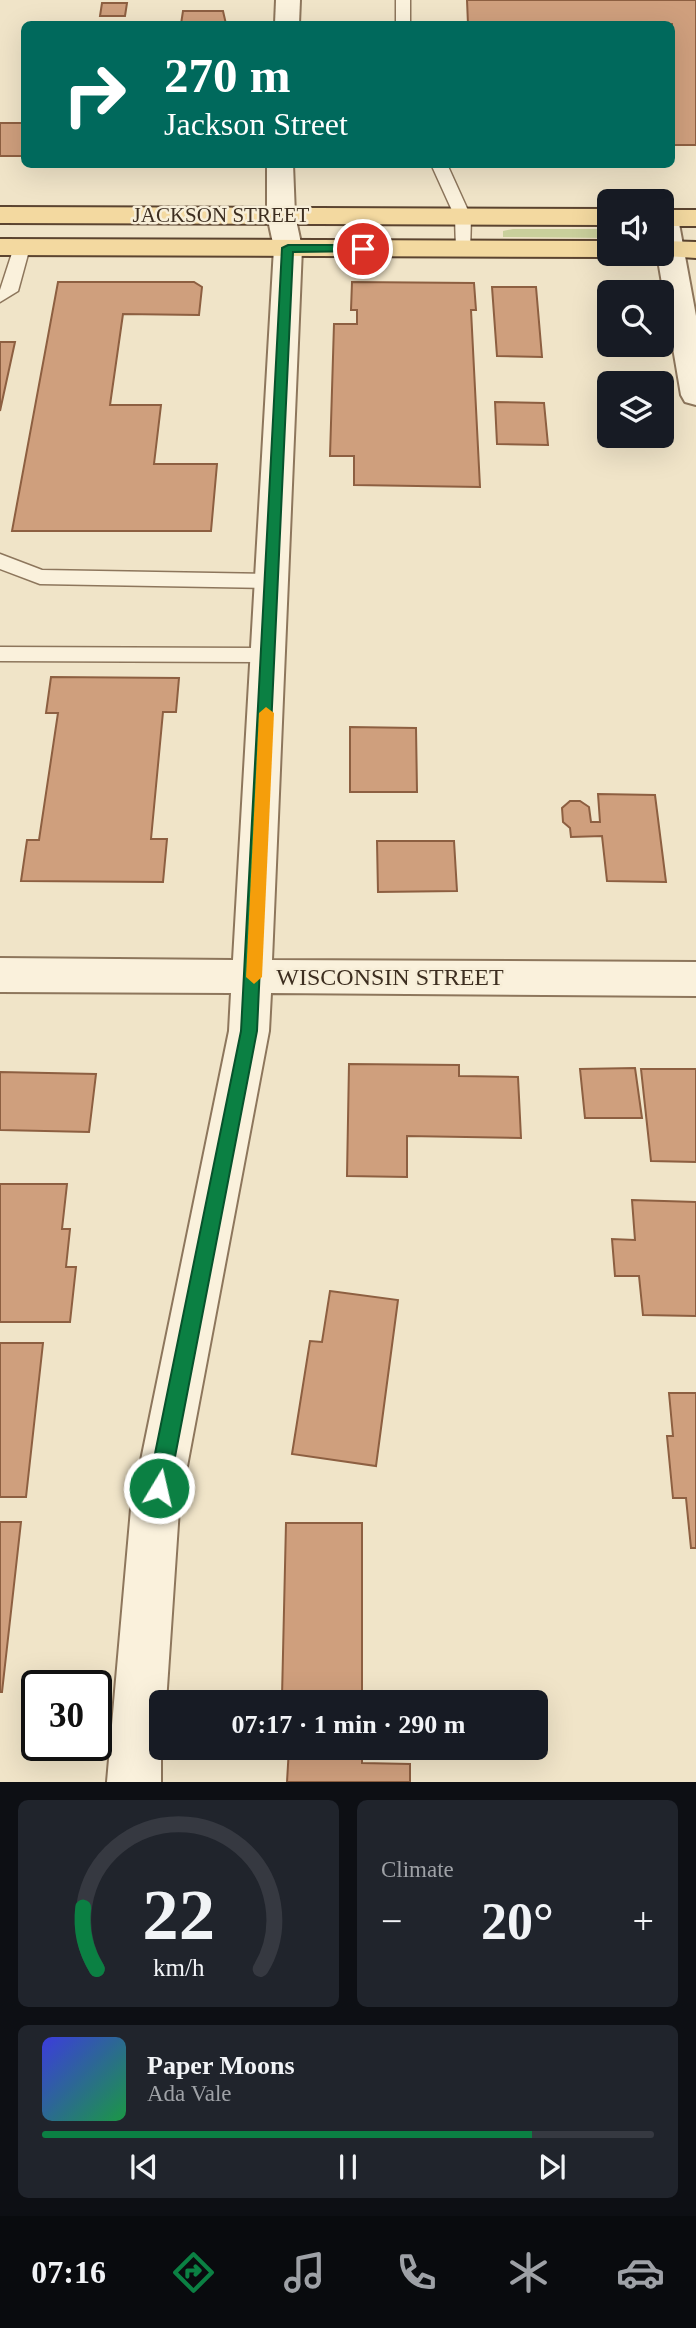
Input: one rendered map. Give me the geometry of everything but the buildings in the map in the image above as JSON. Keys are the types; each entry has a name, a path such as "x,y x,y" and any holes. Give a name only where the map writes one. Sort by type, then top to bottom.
{"main road":[{"name":"JACKSON STREET","path":"0,215 597,217"},
{"path":"674,218 696,218"},
{"name":"JACKSON STREET","path":"11,247 597,249"}],"street":[{"path":"287,21 288,0"},
{"path":"134,1782 155,1509 249,1031 254,976 288,248 281,215 280,168"},
{"path":"676,249 696,391"},
{"name":"WISCONSIN STREET","path":"0,975 696,979"}],"lane":[{"path":"402,0 403,21"},
{"path":"441,168 463,217 464,249"},
{"path":"0,296 9,291 11,247"},
{"path":"0,561 40,577 272,581"},
{"path":"0,654 269,655"}],"green space":[{"path":"597,229 597,238 503,237 503,231"}],"slow traffic":[{"path":"254,977 266,713"}],"route":[{"path":"159,1488 249,1031 254,976 288,248 363,249"}]}
